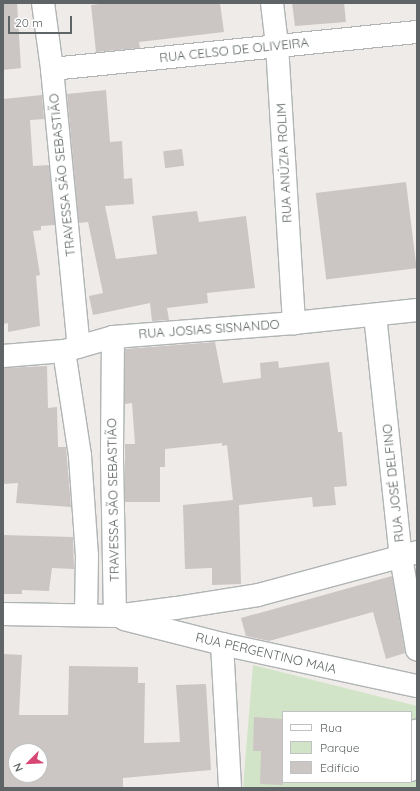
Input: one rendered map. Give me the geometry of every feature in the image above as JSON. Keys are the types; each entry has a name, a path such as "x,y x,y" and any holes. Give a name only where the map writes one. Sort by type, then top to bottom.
{"street":[{"name":"TRAVESSA SÃO SEBASTIÃO","path":"43,3 52,69 80,456 87,556 86,615"},
{"name":"RUA ANÚZIA ROLIM","path":"272,3 277,46 294,323"},
{"name":"RUA CELSO DE OLIVEIRA","path":"52,69 417,32"},
{"name":"RUA JOSIAS SISNANDO","path":"3,356 72,349 114,337 294,323 417,310"},
{"name":"RUA JOSÉ DELFINO","path":"375,315 409,554 417,650"},
{"name":"TRAVESSA SÃO SEBASTIÃO","path":"114,337 112,459 115,616"},
{"path":"3,614 115,616 258,595 409,554"},
{"name":"RUA PERGENTINO MAIA","path":"115,616 222,644 417,686"},
{"path":"222,644 230,788"},
{"path":"412,763 417,730"}],"green space":[{"path":"253,665 417,706 417,788 243,788"}],"building":[{"path":"3,3 17,3 21,68 3,70"},
{"path":"107,3 220,3 224,32 139,42 140,48 96,52 91,5"},
{"path":"292,3 344,3 346,22 295,26"},
{"path":"106,90 110,142 122,141 124,179 132,178 134,204 105,206 116,259 157,254 152,216 197,211 199,222 246,216 255,288 207,293 208,303 167,308 169,320 152,321 150,303 93,315 89,296 103,293 88,222 79,223 67,94"},
{"path":"42,95 44,119 30,120 33,166 49,165 55,225 41,226 41,230 33,231 40,275 36,276 40,326 8,332 8,323 3,324 3,99"},
{"path":"182,149 184,166 165,168 163,151"},
{"path":"406,182 417,268 326,279 316,193"},
{"path":"215,342 223,383 261,378 260,363 278,361 279,368 329,362 338,432 342,432 347,486 334,487 336,505 313,507 312,497 239,505 241,584 212,585 212,568 185,569 183,505 233,500 227,445 222,446 222,443 165,449 165,467 160,467 160,502 125,502 125,444 135,444 132,403 125,404 125,349"},
{"path":"47,366 48,408 57,407 58,447 66,447 71,507 16,503 18,483 3,484 3,368"},
{"path":"3,535 73,537 74,569 52,568 49,591 22,590 22,594 3,594"},
{"path":"392,576 405,653 386,659 373,612 269,641 246,636 241,618"},
{"path":"3,654 22,655 19,715 68,715 69,666 138,667 138,683 145,683 144,743 180,742 176,685 206,684 211,770 123,778 123,788 3,788"},
{"path":"254,717 282,719 283,785 260,784 261,751 253,751"}]}
